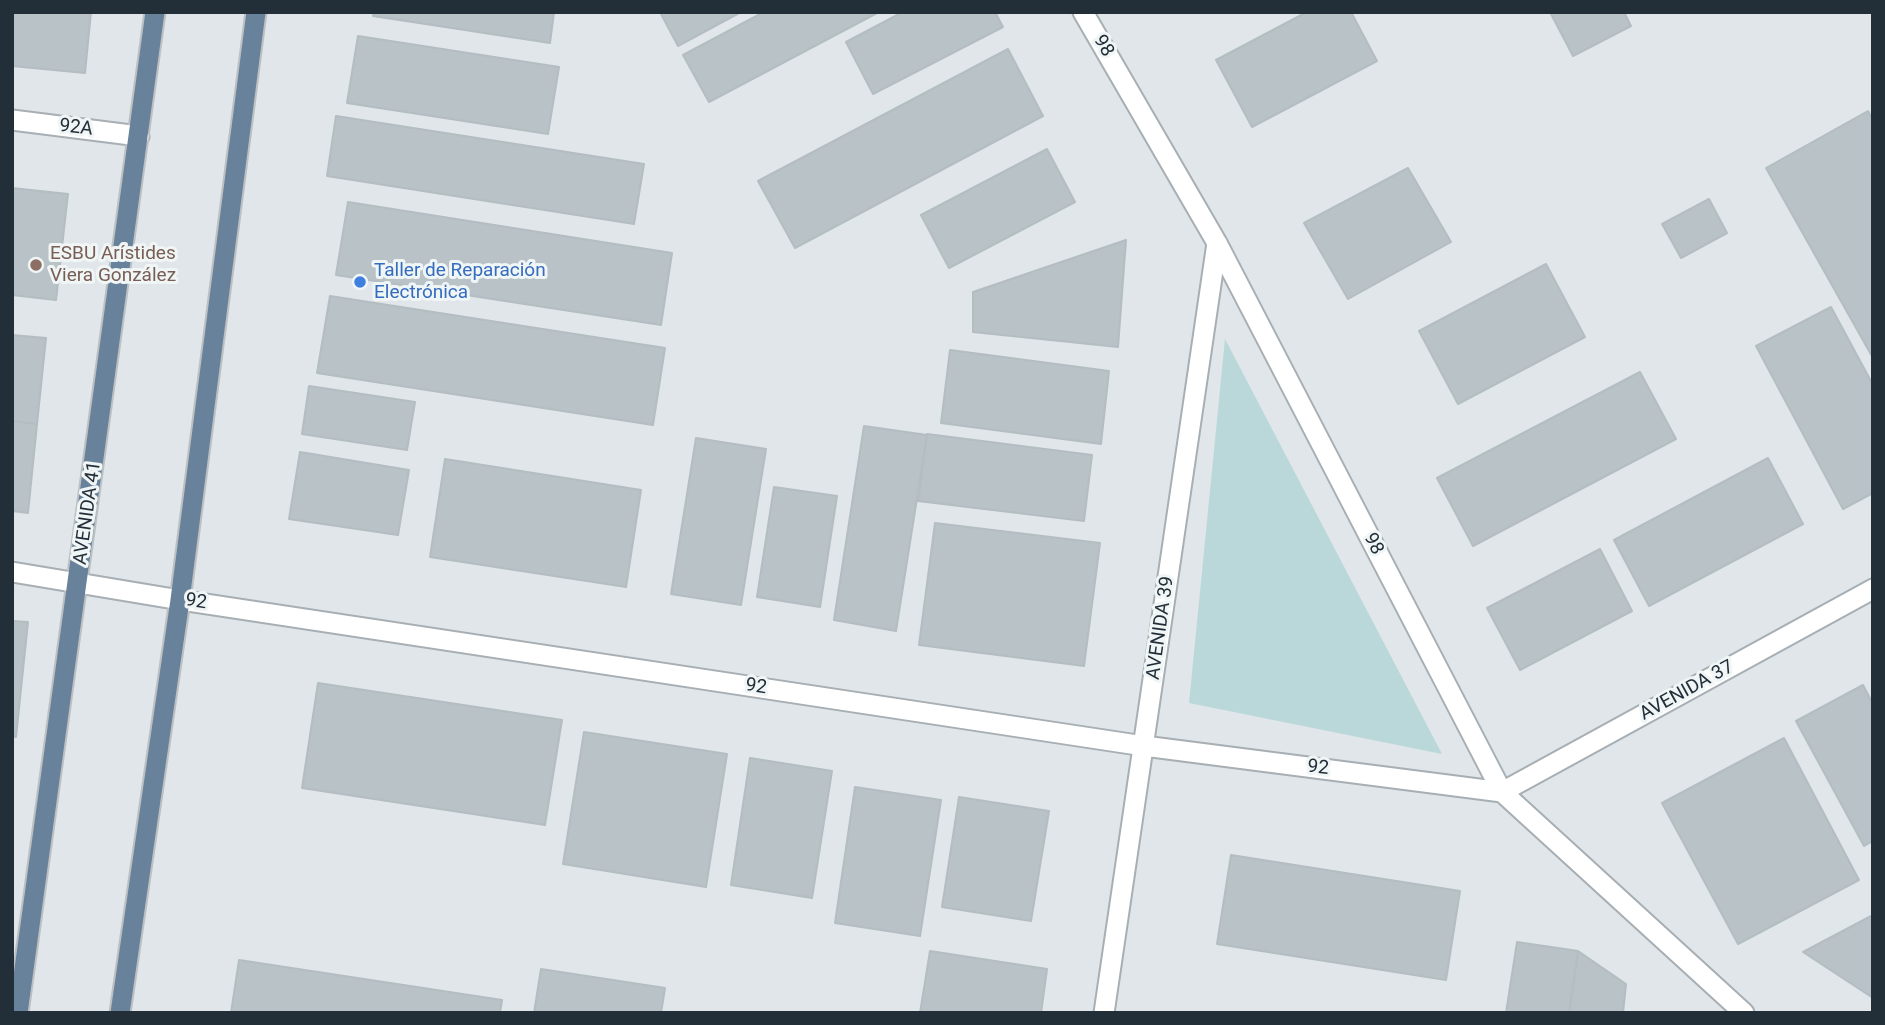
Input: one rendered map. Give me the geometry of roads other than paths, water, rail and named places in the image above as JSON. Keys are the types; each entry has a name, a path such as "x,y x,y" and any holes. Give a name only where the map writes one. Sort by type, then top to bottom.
{"main road":[{"name":"AVENIDA 41","path":"18,1013 155,12"},
{"path":"120,1013 180,600 256,12"}],"street":[{"name":"98","path":"1083,12 1217,243 1502,792 1744,1013"},
{"name":"92A","path":"12,120 139,136"},
{"name":"AVENIDA 39","path":"1104,1013 1217,243"},
{"name":"92","path":"12,572 180,600 1144,746 1502,792"},
{"name":"AVENIDA 37","path":"1502,792 1873,589"}],"place":[{"name":"ESBU Arístides Viera González","path":"36,265"},
{"name":"Taller de Reparación Electrónica","path":"360,282"}]}
